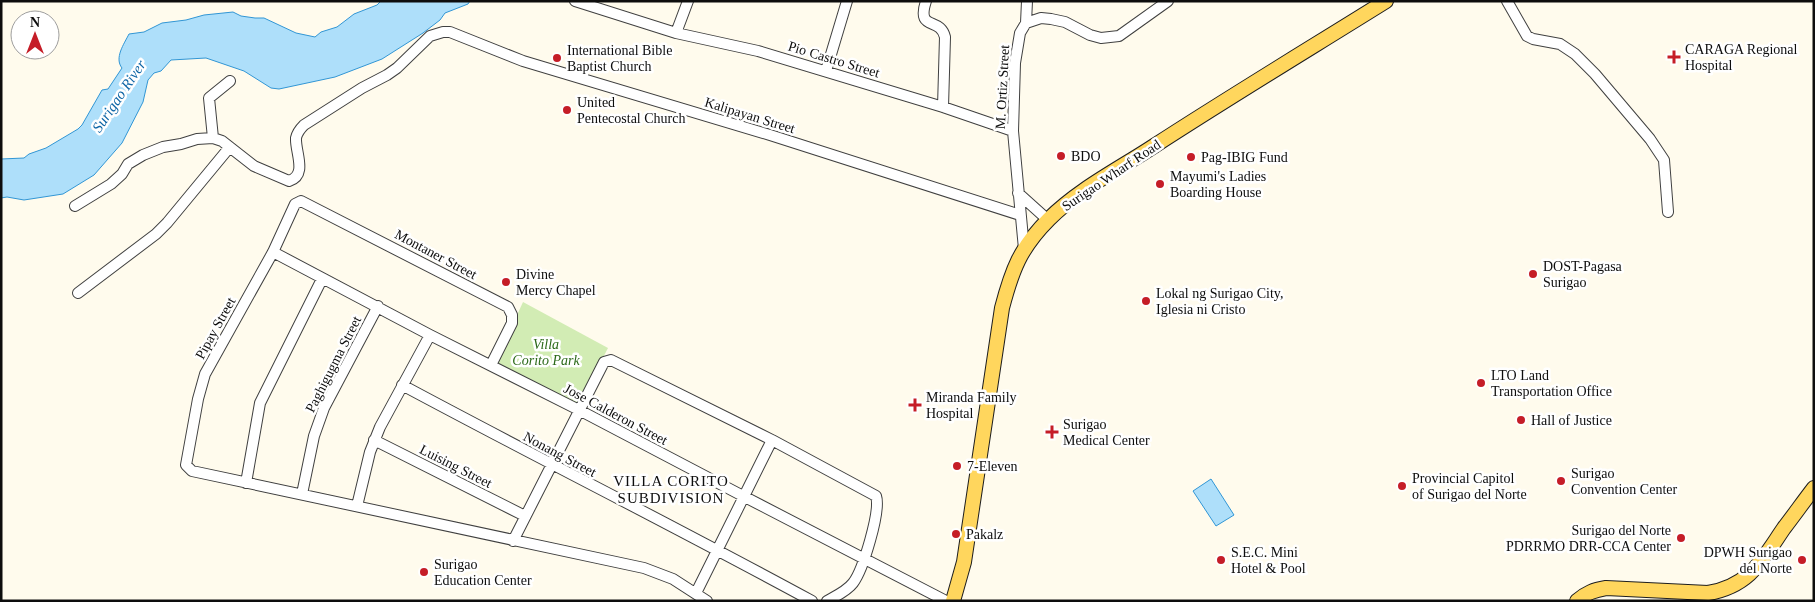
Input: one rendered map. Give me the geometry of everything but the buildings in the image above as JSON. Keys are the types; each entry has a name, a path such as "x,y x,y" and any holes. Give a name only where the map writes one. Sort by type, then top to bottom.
{"main road":[{"name":"Surigao Wharf Road","path":"954,601 964,562 1002,308 1011,275 1024,249 1048,220 1063,206 1110,173 1386,1"},
{"path":"1577,601 1586,594 1606,588 1708,593 1732,586 1749,575 1764,559 1814,488"}],"street":[{"name":"Pio Castro Street","path":"575,1 676,33 758,51 826,71 1013,131"},
{"path":"676,33 688,1"},
{"path":"826,71 847,1"},
{"path":"926,1 923,17 926,21 940,27 944,31 945,37 943,107"},
{"name":"M. Ortiz Street","path":"1024,249 1013,131 1018,43 1020,33 1026,23 1027,1"},
{"path":"1026,23 1041,18 1051,18 1065,22 1090,35 1110,38 1118,36 1168,1"},
{"path":"1507,1 1527,36 1533,39 1560,44 1575,54 1596,74 1650,139 1664,160 1668,212"},
{"name":"Kalipayan Street","path":"229,148 254,166 289,181 294,180 298,172 300,158 296,140 297,132 304,125 362,88 387,75 397,68 430,36 443,32 458,34 523,61 770,135 1020,215"},
{"path":"213,138 209,98 230,81"},
{"path":"75,206 111,184 122,174 128,164 143,154 197,139 213,138 222,141 229,148 156,234 78,293"},
{"path":"1018,193 1048,220"},
{"name":"Montaner Street","path":"295,204 301,200 306,201 508,307 512,315 512,323 491,365"},
{"name":"Pipay Street","path":"246,483 192,471 188,469 186,460 201,386 208,369 273,252 295,204"},
{"name":"Jose Calderon Street","path":"273,252 946,601"},
{"path":"322,279 260,403 246,483 644,568 673,579 707,601"},
{"name":"Paghigugma Street","path":"302,494 314,436 324,408 378,306"},
{"path":"356,506 374,440 430,335"},
{"path":"513,540 604,362 611,360 772,440 876,496 878,508 857,577 852,585 827,601"},
{"name":"Nonang Street","path":"402,385 551,465 717,549 812,601"},
{"name":"Luising Street","path":"374,440 525,516"},
{"path":"696,593 772,440"}],"green space":[{"name":"Villa Corito Park","path":"523,302 608,348 578,406 495,363"}],"water":[{"name":"Surigao River","path":"381,1 470,1 468,4 445,13 440,20 423,33 382,59 335,77 279,89 271,88 244,71 206,58 171,60 161,71 154,73 148,80 143,102 122,143 94,175 63,194 24,200 7,197 1,198 1,159 24,158 29,154 46,148 78,129 102,90 108,89 122,68 119,55 129,34 144,32 162,23 233,12 241,16 264,18 296,33 315,37 321,32 337,27 354,14 377,5"},
{"path":"1211,479 1234,515 1216,526 1193,491"}],"place":[{"name":"CARAGA Regional Hospital","path":"1674,57"},
{"name":"International Bible Baptist Church","path":"557,58"},
{"name":"United Pentecostal Church","path":"567,110"},
{"name":"BDO","path":"1061,156"},
{"name":"Pag-IBIG Fund","path":"1191,157"},
{"name":"Mayumi's Ladies Boarding House","path":"1160,184"},
{"name":"DOST-Pagasa Surigao","path":"1533,274"},
{"name":"Divine Mercy Chapel","path":"506,282"},
{"name":"Lokal ng Surigao City, Iglesia ni Cristo","path":"1146,301"},
{"name":"LTO Land Transportation Office","path":"1481,383"},
{"name":"Miranda Family Hospital","path":"915,405"},
{"name":"Hall of Justice","path":"1521,420"},
{"name":"Surigao Medical Center","path":"1052,432"},
{"name":"7-Eleven","path":"957,466"},
{"name":"Surigao Convention Center","path":"1561,481"},
{"name":"Provincial Capitol of Surigao del Norte","path":"1402,486"},
{"name":"Pakalz","path":"956,534"},
{"name":"Surigao del Norte PDRRMO DRR-CCA Center","path":"1681,538"},
{"name":"S.E.C. Mini Hotel & Pool","path":"1221,560"},
{"name":"DPWH Surigao del Norte","path":"1802,560"},
{"name":"Surigao Education Center","path":"424,572"}],"district":[{"name":"VILLA CORITO SUBDIVISION","path":"671,490"}]}
